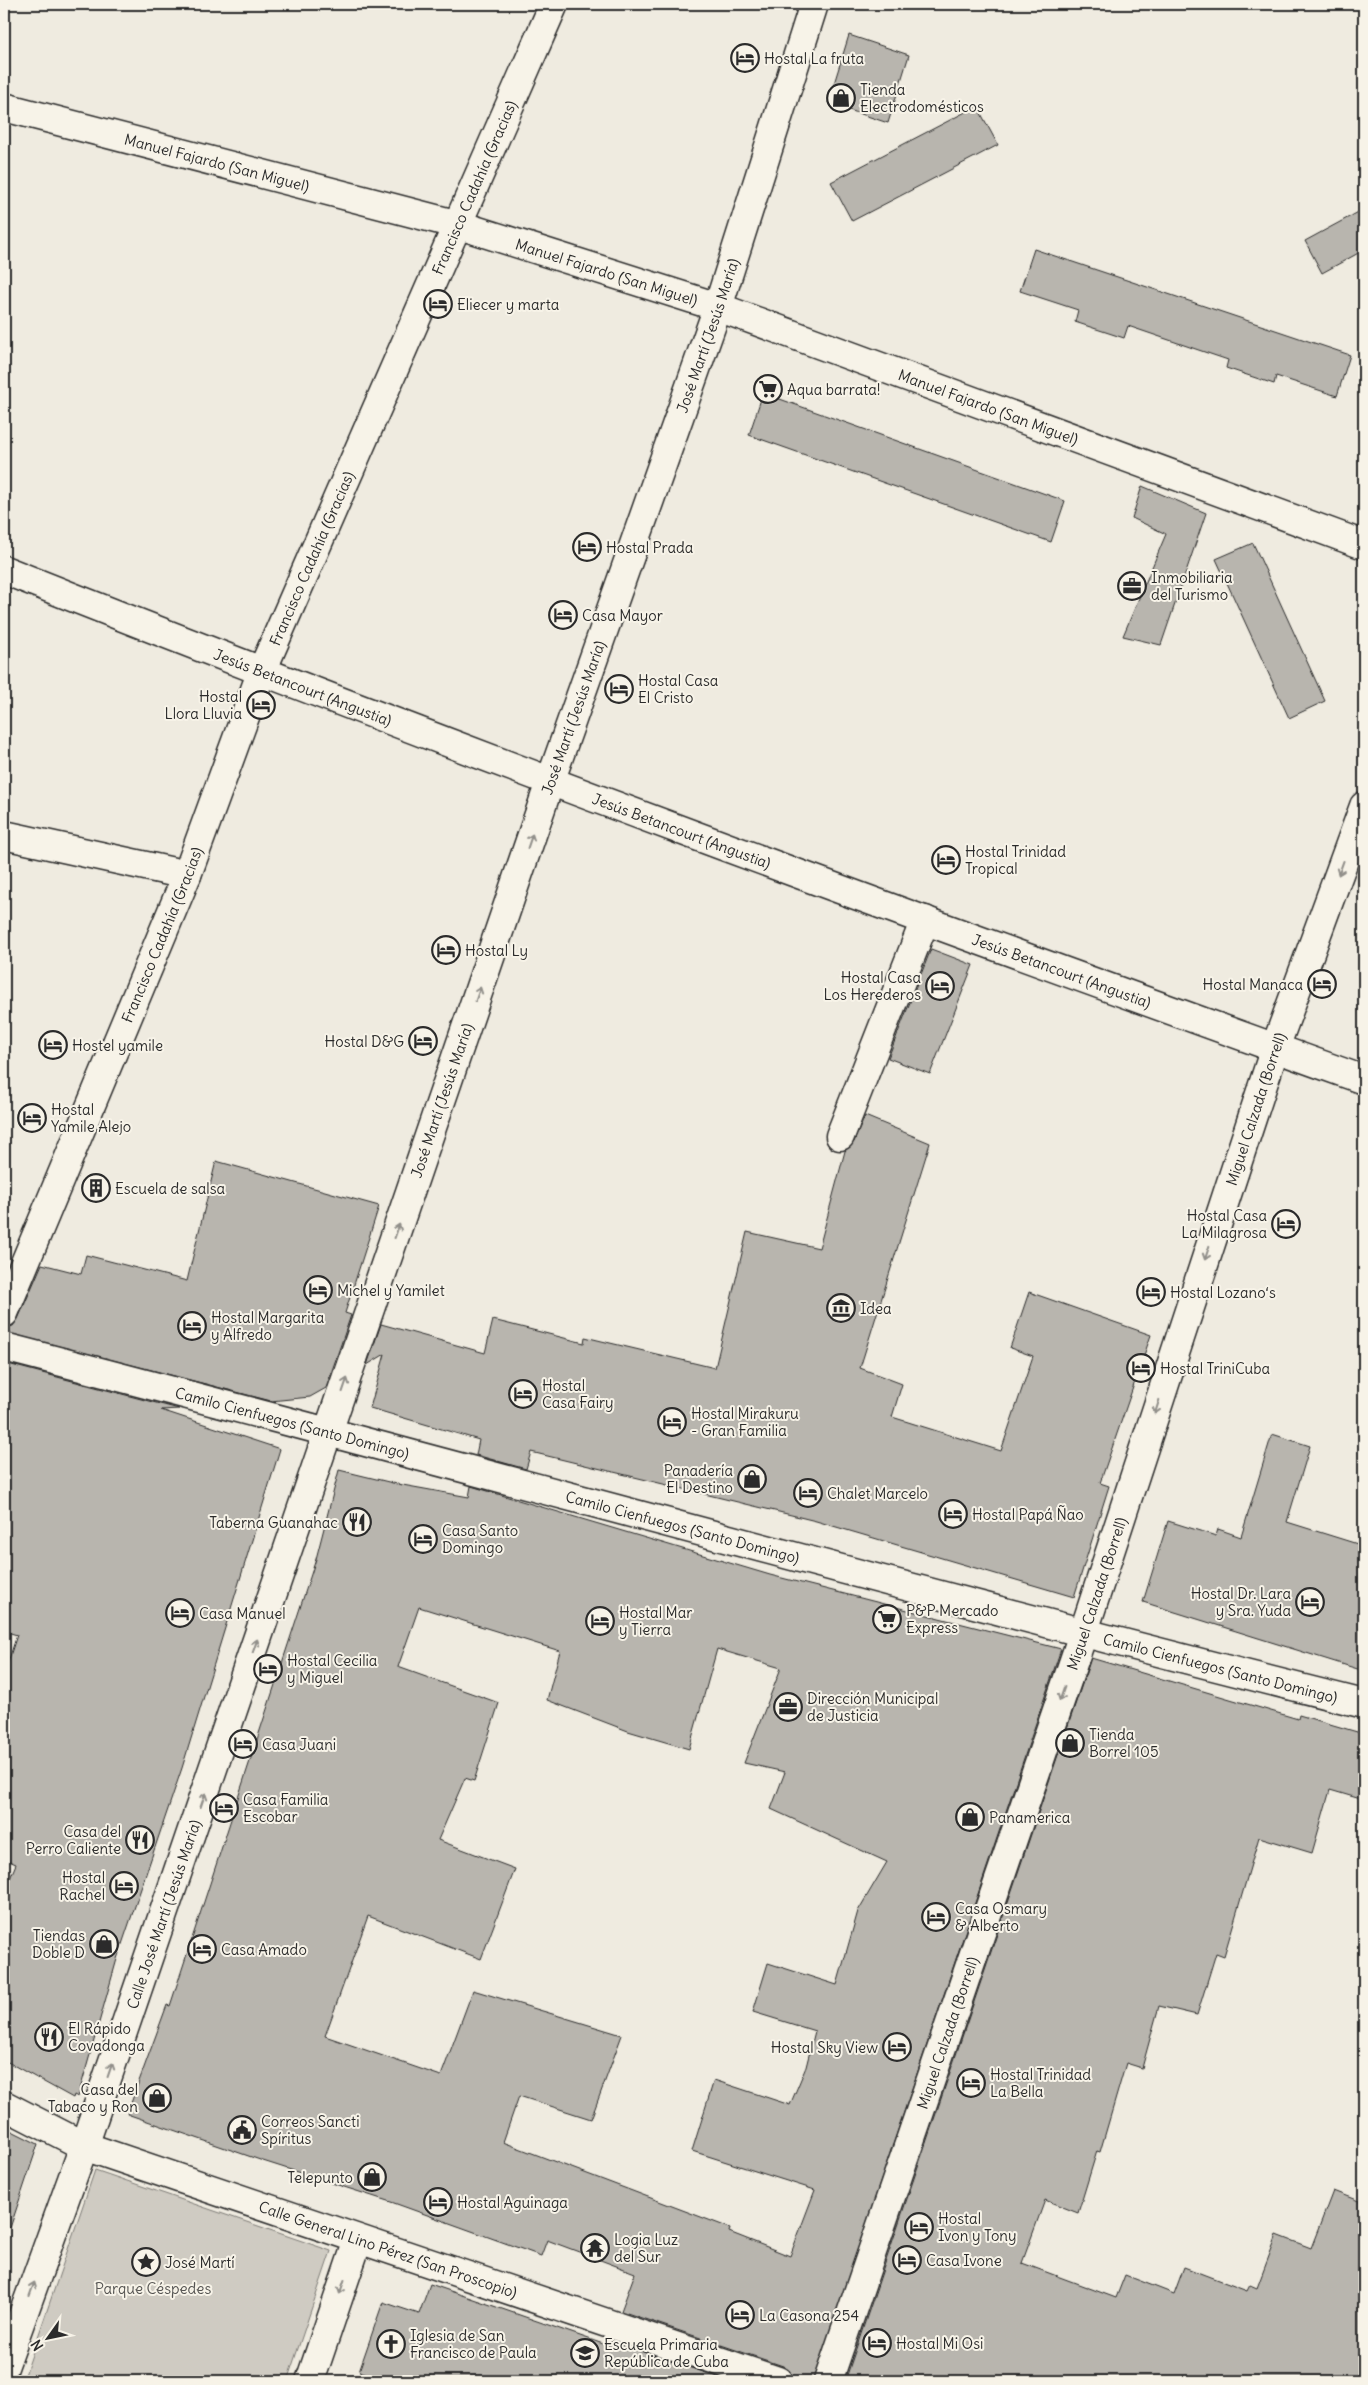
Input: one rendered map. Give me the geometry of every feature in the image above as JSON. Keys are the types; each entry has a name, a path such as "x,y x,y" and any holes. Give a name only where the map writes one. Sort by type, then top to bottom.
{"street":[{"name":"Francisco Cadahía (Gracias)","path":"4,1313 187,875 261,673 459,225 554,4"},
{"name":"José Martí (Jesús María)","path":"329,1431 550,782 718,307 814,4"},
{"name":"Manuel Fajardo (San Miguel)","path":"4,107 459,225 718,307 1364,545"},
{"name":"Jesús Betancourt (Angustia)","path":"4,570 261,673 550,782 1364,1080"},
{"name":"Miguel Calzada (Borrell)","path":"828,2381 1083,1634 1274,1048 1364,806"},
{"path":"4,835 187,875"},
{"path":"840,1136 925,920"},
{"name":"Camilo Cienfuegos (Santo Domingo)","path":"4,1348 329,1431 1083,1634 1364,1704"},
{"name":"Calle José Martí (Jesús María)","path":"4,2368 84,2146 329,1431"},
{"name":"Calle General Lino Pérez (San Proscopio)","path":"4,2105 84,2146 778,2381"},
{"path":"310,2381 358,2240"}],"green space":[{"name":"Parque Céspedes","path":"95,2170 331,2251 287,2381 23,2381"}],"building":[{"path":"849,35 909,55 888,123 828,103"},
{"path":"977,106 998,145 852,221 831,182"},
{"path":"1364,209 1364,250 1322,273 1305,241"},
{"path":"1034,249 1350,355 1337,396 1276,376 1274,384 1226,368 1228,360 1128,326 1124,338 1075,322 1078,310 1020,291"},
{"path":"763,393 1065,501 1051,542 749,435"},
{"path":"1142,486 1206,513 1161,645 1123,636 1166,534 1132,518"},
{"path":"1253,543 1325,701 1289,718 1216,559"},
{"path":"931,949 973,965 930,1074 888,1058"},
{"path":"865,1116 930,1143 860,1368 902,1384 892,1417 1001,1451 1033,1356 1010,1348 1029,1292 1151,1335 1100,1483 1109,1486 1074,1597 816,1521 531,1452 526,1469 476,1455 479,1440 370,1408 385,1354 367,1365 381,1324 485,1353 493,1320 584,1343 585,1337 715,1368 747,1232 819,1248 845,1151 854,1142"},
{"path":"216,1161 379,1206 345,1313 351,1315 326,1388 310,1397 271,1401 4,1332 4,1328 13,1326 18,1319 42,1264 81,1274 86,1255 187,1281"},
{"path":"4,1363 179,1409 161,1410 280,1449 182,1768 117,1959 78,2097 74,2095 73,2098 4,2060 4,1893 16,1864 4,1859 4,1674 17,1635 4,1631"},
{"path":"1272,1434 1310,1446 1287,1522 1364,1546 1364,1671 1143,1602 1168,1521 1216,1536 1218,1529 1241,1537"},
{"path":"339,1470 397,1484 469,1497 471,1486 770,1575 1061,1649 813,2381 793,2381 790,2371 783,2366 621,2311 635,2273 547,2240 541,2256 394,2203 263,2161 127,2114 167,2005 170,2006 316,1559","holes":["419,1607 560,1651 547,1700 628,1731 689,1749 717,1649 781,1668 744,1763 785,1772 771,1809 887,1862 858,1911 837,1985 768,1963 753,2012 815,2031 806,2067 790,2105 714,2080 692,2151 815,2190 790,2256 729,2232 730,2228 503,2142 519,2096 591,2119 622,2035 473,1990 441,2076 325,2036 368,1916 481,1959 515,1869 438,1840 465,1778 474,1781 499,1703 398,1667"]},
{"path":"1091,1658 1298,1719 1299,1715 1364,1734 1364,1800 1330,1790 1312,1853 1259,1837 1224,1956 1216,1953 1197,2015 1159,2006 1142,2068 1126,2063 1100,2152 1097,2151 1078,2213 1045,2200 1022,2263 1116,2298 1125,2275 1174,2294 1184,2267 1247,2291 1250,2285 1257,2288 1277,2235 1311,2248 1333,2191 1364,2203 1364,2381 845,2381"},
{"path":"4,2127 38,2144 10,2228 4,2226"},
{"name":"Iglesia de San Francisco de Paula","path":"430,2284 609,2346 610,2341 730,2381 388,2381 359,2371 383,2302 419,2314"}],"place":[{"name":"Hostal La fruta","path":"745,58"},
{"name":"Tienda Electrodomésticos","path":"841,98"},
{"name":"Eliecer y marta","path":"438,304"},
{"name":"Aqua barrata!","path":"768,389"},
{"name":"Hostal Prada","path":"587,547"},
{"name":"Inmobiliaria del Turismo","path":"1132,586"},
{"name":"Casa Mayor","path":"563,615"},
{"name":"Hostal Casa El Cristo","path":"619,689"},
{"name":"Hostal Llora Lluvia","path":"261,705"},
{"name":"Hostal Trinidad Tropical","path":"946,860"},
{"name":"Hostal Ly","path":"446,950"},
{"name":"Hostal Manaca","path":"1322,984"},
{"name":"Hostal Casa Los Herederos","path":"940,986"},
{"name":"Hostal D&G","path":"423,1041"},
{"name":"Hostel yamile","path":"53,1045"},
{"name":"Hostal Yamile Alejo","path":"32,1118"},
{"name":"Escuela de salsa","path":"96,1188"},
{"name":"Hostal Casa La Milagrosa","path":"1286,1224"},
{"name":"Michel y Yamilet","path":"318,1290"},
{"name":"Hostal Lozano‘s","path":"1151,1292"},
{"name":"Idea","path":"841,1308"},
{"name":"Hostal Margarita y Alfredo","path":"192,1326"},
{"name":"Hostal TriniCuba","path":"1141,1368"},
{"name":"Hostal Casa Fairy","path":"523,1394"},
{"name":"Hostal Mirakuru - Gran Familia","path":"672,1422"},
{"name":"Panadería El Destino","path":"752,1479"},
{"name":"Chalet Marcelo","path":"808,1493"},
{"name":"Hostal Papá Ñao","path":"953,1514"},
{"name":"Taberna Guanahac","path":"357,1522"},
{"name":"Casa Santo Domingo","path":"423,1539"},
{"name":"Hostal Dr. Lara y Sra. Yuda","path":"1310,1602"},
{"name":"Casa Manuel","path":"180,1613"},
{"name":"P&P Mercado Express","path":"887,1619"},
{"name":"Hostal Mar y Tierra","path":"600,1621"},
{"name":"Hostal Cecilia y Miguel","path":"268,1669"},
{"name":"Dirección Municipal de Justicia","path":"788,1707"},
{"name":"Tienda Borrel 105","path":"1070,1743"},
{"name":"Casa Juani","path":"243,1744"},
{"name":"Casa Familia Escobar","path":"224,1808"},
{"name":"Panamerica","path":"970,1817"},
{"name":"Casa del Perro Caliente","path":"140,1840"},
{"name":"Hostal Rachel","path":"124,1886"},
{"name":"Casa Osmary & Alberto","path":"936,1917"},
{"name":"Tiendas Doble D","path":"104,1944"},
{"name":"Casa Amado","path":"202,1949"},
{"name":"El Rápido Covadonga","path":"49,2037"},
{"name":"Hostal Sky View","path":"897,2047"},
{"name":"Hostal Trinidad La Bella","path":"971,2083"},
{"name":"Casa del Tabaco y Ron","path":"157,2098"},
{"name":"Correos Sancti Spíritus","path":"242,2130"},
{"name":"Telepunto","path":"372,2177"},
{"name":"Hostal Aguinaga","path":"438,2202"},
{"name":"Hostal Ivon y Tony","path":"919,2227"},
{"name":"Logia Luz del Sur","path":"595,2248"},
{"name":"Casa Ivone","path":"907,2260"},
{"name":"José Martí","path":"146,2262"},
{"name":"La Casona 254","path":"740,2315"},
{"name":"Hostal Mi Osi","path":"877,2343"},
{"name":"Iglesia de San Francisco de Paula","path":"391,2344"},
{"name":"Escuela Primaria República de Cuba","path":"585,2353"}]}
